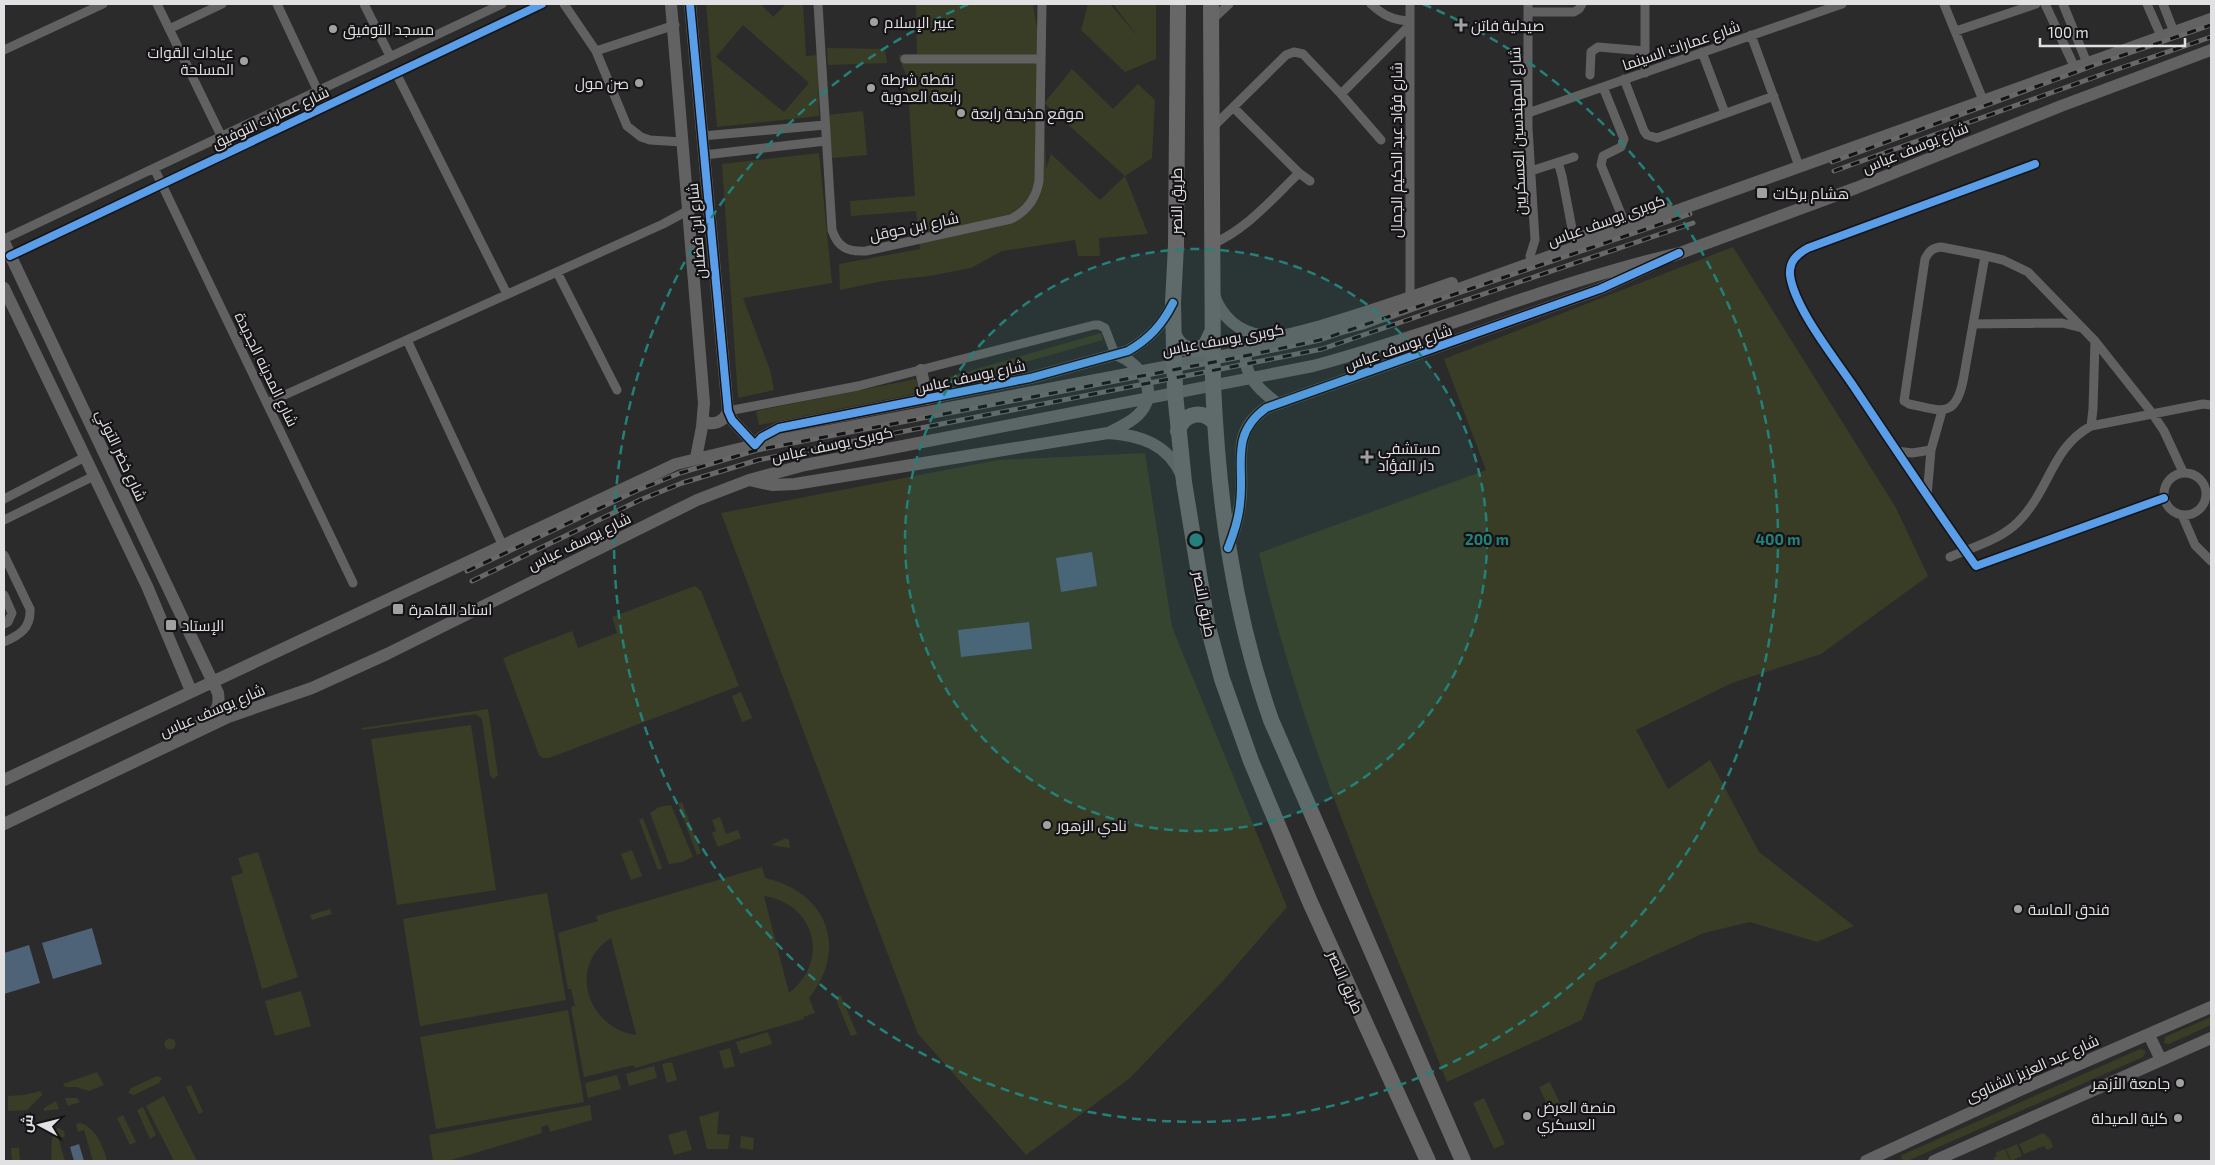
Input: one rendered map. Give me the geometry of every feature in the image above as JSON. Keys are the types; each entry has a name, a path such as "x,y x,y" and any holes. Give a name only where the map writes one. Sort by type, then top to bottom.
{"highway":[{"name":"طريق النصر","path":"1178,4 1176,245 1173,304 1178,431 1184,482 1207,623 1222,679 1240,734 1310,902 1428,1161"},
{"path":"1211,12 1212,332 1215,423 1228,548 1243,627 1271,720 1463,1161"},
{"path":"1174,335 1182,347 1192,350 1206,345 1212,332"},
{"path":"1178,431 1185,419 1194,415 1208,417 1215,423"}],"street":[{"path":"4,50 104,4"},
{"path":"157,4 229,152"},
{"path":"169,29 222,4"},
{"path":"278,4 325,106"},
{"path":"364,4 390,56"},
{"name":"شارع عمارات التوفيق","path":"4,241 502,4"},
{"name":"شارع عمارات التوفيق","path":"10,256 396,73 522,8 542,4"},
{"path":"564,4 596,51 627,126 633,132 650,140 682,142"},
{"name":"شارع ابن فضلان","path":"671,4 704,403 703,421 696,458"},
{"name":"شارع ابن فضلان","path":"690,4 728,411"},
{"name":"شارع ابن حوقل","path":"818,4 832,230 835,238 846,250 866,251 1011,219 1022,213 1031,203 1038,187 1042,4"},
{"path":"1211,12 1229,4"},
{"path":"1371,4 1394,20 1410,23"},
{"name":"شارع فؤاد عبد الحكيم الجمال","path":"1410,4 1410,297"},
{"path":"1528,8 1574,12 1579,10 1582,4"},
{"path":"1645,4 1645,73"},
{"name":"شارع عمارات السينما","path":"1528,113 1842,4"},
{"path":"1944,4 1983,100"},
{"path":"1956,32 2036,4"},
{"path":"2045,4 2081,66"},
{"path":"2063,4 2081,66"},
{"path":"2147,4 2161,36"},
{"path":"2163,4 2174,32"},
{"name":"شارع المهندسين العسكريين","path":"1528,8 1528,113 1535,240 1530,256"},
{"name":"شارع يوسف عباس","path":"1212,280 1215,298 1224,314 1237,326 1254,334 1270,336 1306,330 1530,256 1657,210 1682,210 1799,166 2211,19"},
{"path":"1342,94 1410,23"},
{"path":"596,51 674,26"},
{"path":"1751,35 1799,166"},
{"path":"1590,75 1591,52 1598,47 1645,51"},
{"name":"شارع يوسف عباس","path":"1228,548 1236,526 1240,503 1240,455 1243,434 1257,415 1278,404 1600,289 1679,253 1856,188 2061,106 2211,50"},
{"path":"1211,129 1286,55 1294,52 1303,54 1342,94 1381,140"},
{"path":"1702,52 1725,114"},
{"path":"905,59 1042,59"},
{"path":"396,73 507,294"},
{"path":"1624,80 1644,131 1657,138 1774,96"},
{"path":"1603,87 1624,139 1621,147 1603,156 1601,165 1624,221"},
{"path":"1234,108 1299,173 1310,181"},
{"path":"702,136 825,125"},
{"path":"704,155 826,140"},
{"path":"1531,171 1574,157"},
{"path":"1558,162 1574,240"},
{"path":"2035,164 1817,244 1797,254 1793,259 1791,277 1804,310 1896,450 1976,566 2164,498"},
{"name":"شارع المدينه الجديدة","path":"154,168 353,583"},
{"path":"1212,244 1229,237 1241,228 1299,173"},
{"path":"267,403 663,224 687,211 708,204"},
{"name":"كوبرى يوسف عباس","path":"696,458 1279,345 1361,324 1682,210"},
{"name":"شارع خضر التوني","path":"4,241 150,554 218,693 216,713 201,723 197,732"},
{"path":"1985,256 1961,392 1952,406 1942,411 1904,402 1928,252 1935,248 1985,256 2003,260 2028,272 2095,341 2152,413 2164,431 2183,472"},
{"name":"كوبرى يوسف عباس","path":"749,480 805,464 1285,372 1369,350 1623,267 1679,253"},
{"path":"557,272 617,390"},
{"path":"4,288 147,586 191,691"},
{"name":"شارع يوسف عباس","path":"756,445 762,438 779,428 1030,378 1128,351 1149,337 1166,318 1173,304"},
{"path":"1973,324 2062,323 2083,328"},
{"path":"703,421 710,424 718,423 728,411 833,392 1099,324 1107,330 1115,354 1127,359 1138,367 1145,379 1147,393 1140,413 1134,419 1108,433"},
{"path":"1254,334 1247,348 1247,371 1254,384 1278,404"},
{"path":"407,340 503,546"},
{"path":"2091,426 2094,399 2095,341"},
{"path":"921,370 927,399"},
{"path":"1950,557 1995,538 2018,522 2041,492 2067,444 2077,434 2091,426 2202,404 2211,405"},
{"path":"728,411 732,420 756,445"},
{"path":"1927,496 1930,450 1942,411"},
{"path":"749,480 772,485 795,484 1108,433 1131,435 1157,446 1171,458 1184,482"},
{"path":"1896,450 1912,453 1930,450"},
{"path":"4,499 85,457"},
{"name":"شارع يوسف عباس","path":"4,780 676,464 696,458"},
{"path":"2183,472 2197,476 2202,482 2206,496 2200,508 2195,512 2182,515 2170,509 2164,498 2166,484 2176,474 2183,472"},
{"path":"4,520 94,476"},
{"name":"شارع يوسف عباس","path":"4,824 228,717 312,688 362,665 697,500 749,480"},
{"path":"2182,515 2195,545 2211,561"},
{"path":"4,554 7,572 30,609 28,624 20,634 4,642"},
{"path":"4,595 12,612 11,618 4,624"},
{"path":"174,650 186,649 193,641"},
{"name":"شارع عبد العزيز الشناوى","path":"1866,1161 1888,1157 2020,1090 2211,1007"},
{"path":"2150,1035 2161,1060"},
{"path":"1934,1161 2211,1038"}],"green space":[{"path":"706,4 761,4 773,17 786,4 803,4 806,56 818,55 819,116 717,127","holes":["743,25 809,83 784,112 716,57"]},
{"path":"916,4 1033,4 1042,60 1045,102 1072,69 1113,109 1138,84 1155,100 1152,158 1125,176 1148,234 1099,238 1100,256 1078,256 1075,240 1002,251 971,268 929,276 883,281 840,290 839,264 920,249 916,211 851,216 850,201 915,196 907,76 899,55 917,54","holes":["1044,103 1125,176 1100,200 1051,154 1046,169"]},
{"path":"1088,4 1110,4 1138,37 1113,4 1156,4 1156,59 1125,72 1081,30"},
{"path":"827,48 885,49 887,63 828,65"},
{"path":"863,111 867,155 832,158 828,115"},
{"path":"819,153 832,283 743,298 770,370 774,390 738,398 722,164"},
{"path":"1733,247 1896,508 1928,576 1821,654 1732,683 1636,730 1668,789 1710,760 1759,852 1854,926 1817,942 1750,922 1704,933 1596,982 1582,1020 1447,1082 1342,821 1318,755 1276,621 1259,553 1486,470 1444,359"},
{"path":"1101,333 1103,340 937,387 935,381"},
{"path":"916,379 919,393 759,425 756,411"},
{"name":"نادي الزهور","path":"1145,453 1172,627 1287,907 1222,982 1130,1078 1026,1155 918,1034 721,513 998,460"},
{"path":"695,586 701,591 739,686 549,758 543,758 539,755 503,658 572,631 578,648 617,633 612,617"},
{"path":"741,692 752,718 742,722 732,696"},
{"path":"488,709 498,775 494,779 490,776 482,719 476,714 362,730 362,728"},
{"path":"471,725 496,890 397,905 371,739"},
{"path":"682,802 701,853 697,855 678,804"},
{"path":"671,805 693,857 682,862 669,864 650,813 659,807"},
{"path":"720,817 726,834 738,830 741,838 718,847 712,833 716,831 712,820"},
{"path":"643,818 662,868 658,870 639,820"},
{"path":"786,838 789,840 790,848 771,845"},
{"path":"632,850 642,876 631,880 621,854"},
{"path":"258,852 298,977 262,989 231,877 243,873 238,858"},
{"path":"762,867 765,878 786,885 804,896 817,909 825,924 829,942 828,960 821,979 809,998 815,1013 803,1017 804,1019 635,1068 634,1065 584,1077 571,1007 575,1006 571,989 568,989 558,933 598,921 596,916","holes":["764,896 782,901 796,910 806,922 811,936 813,950 810,965 802,980 789,993","611,938 636,1034 636,1035 619,1030 605,1021 595,1008 589,994 587,979 589,964 597,950"]},
{"path":"547,893 566,1000 420,1026 403,919"},
{"path":"330,909 332,914 312,920 310,915"},
{"path":"301,991 311,1026 275,1036 265,1001"},
{"path":"838,995 841,996 857,1034 851,1036 837,1002"},
{"path":"568,1010 584,1102 436,1129 420,1037"},
{"path":"2211,1017 2211,1025 2169,1044 2164,1043 2165,1037"},
{"path":"768,1032 772,1044 740,1054 736,1042"},
{"path":"170,1038 176,1044 170,1050 164,1044"},
{"path":"730,1048 735,1066 724,1069 719,1051"},
{"path":"2140,1049 2146,1051 2143,1057 1907,1161 1901,1159 1902,1155"},
{"path":"672,1062 677,1080 667,1083 662,1064"},
{"path":"654,1066 657,1078 629,1086 626,1074"},
{"path":"97,1072 104,1085 89,1091 76,1087 65,1087 63,1084"},
{"path":"617,1075 621,1089 588,1098 585,1083"},
{"path":"157,1076 162,1078 159,1083 134,1095 128,1093 131,1088"},
{"path":"1550,1082 1565,1114 1554,1119 1539,1087"},
{"path":"191,1085 203,1112 199,1114 186,1087"},
{"path":"41,1091 42,1095 27,1110 8,1111 8,1096"},
{"path":"164,1096 197,1161 174,1161 146,1106"},
{"path":"65,1098 77,1098 80,1102 68,1106"},
{"path":"1484,1098 1505,1144 1494,1149 1473,1103"},
{"path":"56,1101 59,1109 44,1111 44,1108"},
{"path":"590,1105 592,1120 550,1132 548,1125 541,1127 542,1133 448,1161 433,1161 429,1135"},
{"path":"143,1107 156,1135 150,1139 137,1110"},
{"path":"719,1111 717,1134 730,1135 728,1149 707,1149 699,1117"},
{"path":"123,1115 136,1142 130,1145 117,1118"},
{"path":"80,1123 94,1133 104,1150 107,1161 93,1161 84,1130 78,1132 76,1124"},
{"path":"58,1128 64,1131 65,1137 58,1137 65,1161 52,1161 52,1139"},
{"path":"686,1130 692,1150 674,1155 668,1135"},
{"path":"2043,1133 2050,1139 2053,1147 2047,1150 2044,1146 2024,1154 2019,1144"},
{"path":"741,1136 754,1138 753,1150 740,1148"},
{"path":"2017,1144 2022,1156 2011,1161 2006,1149"},
{"path":"11,1148 19,1148 20,1161 12,1161"},
{"path":"2005,1149 2010,1161 1995,1161 1993,1158 1997,1156 1995,1153"}],"water":[{"path":"1092,552 1097,586 1061,592 1056,558"},
{"path":"1029,622 1032,649 961,657 958,630"},
{"path":"92,928 102,964 53,979 42,943"},
{"path":"29,945 40,983 4,994 4,953"},
{"path":"79,1144 84,1161 74,1161 70,1147"}],"railway":[{"path":"1832,162 2103,62 2211,25"},
{"path":"1834,171 2211,37"},
{"path":"467,571 638,490 680,473 757,450 1320,340 1690,214"},
{"path":"472,581 640,500 682,483 758,460 1322,349 1693,223"}],"cycle path":[{"path":"10,256 542,4"},
{"path":"690,4 728,411 732,420 755,445 762,437 779,428 1030,378 1128,351 1154,331 1173,303"},
{"path":"2035,164 1808,248 1797,255 1792,262 1790,275 1793,288 1815,331 1976,566 2164,498"},
{"path":"1228,548 1236,526 1239,509 1243,440 1254,418 1266,408 1600,289 1679,253"}],"place":[{"name":"عبير الإسلام","path":"874,22"},
{"name":"صيدلية فاتن","path":"1461,25"},
{"name":"مسجد التوفيق","path":"333,29"},
{"name":"عيادات القوات المسلحة","path":"244,61"},
{"name":"صن مول","path":"639,83"},
{"name":"نقطة شرطة رابعة العدوية","path":"871,88"},
{"name":"موقع مذبحة رابعة","path":"961,113"},
{"name":"هشام بركات","path":"1762,193"},
{"name":"مستشفى دار الفؤاد","path":"1367,457"},
{"name":"استاد القاهرة","path":"398,609"},
{"name":"الإستاد","path":"171,625"},
{"name":"نادي الزهور","path":"1047,825"},
{"name":"فندق الماسة","path":"2018,909"},
{"name":"جامعة الأزهر","path":"2180,1083"},
{"name":"منصة العرض العسكري","path":"1527,1116"},
{"name":"كلية الصيدلة","path":"2178,1118"}]}
